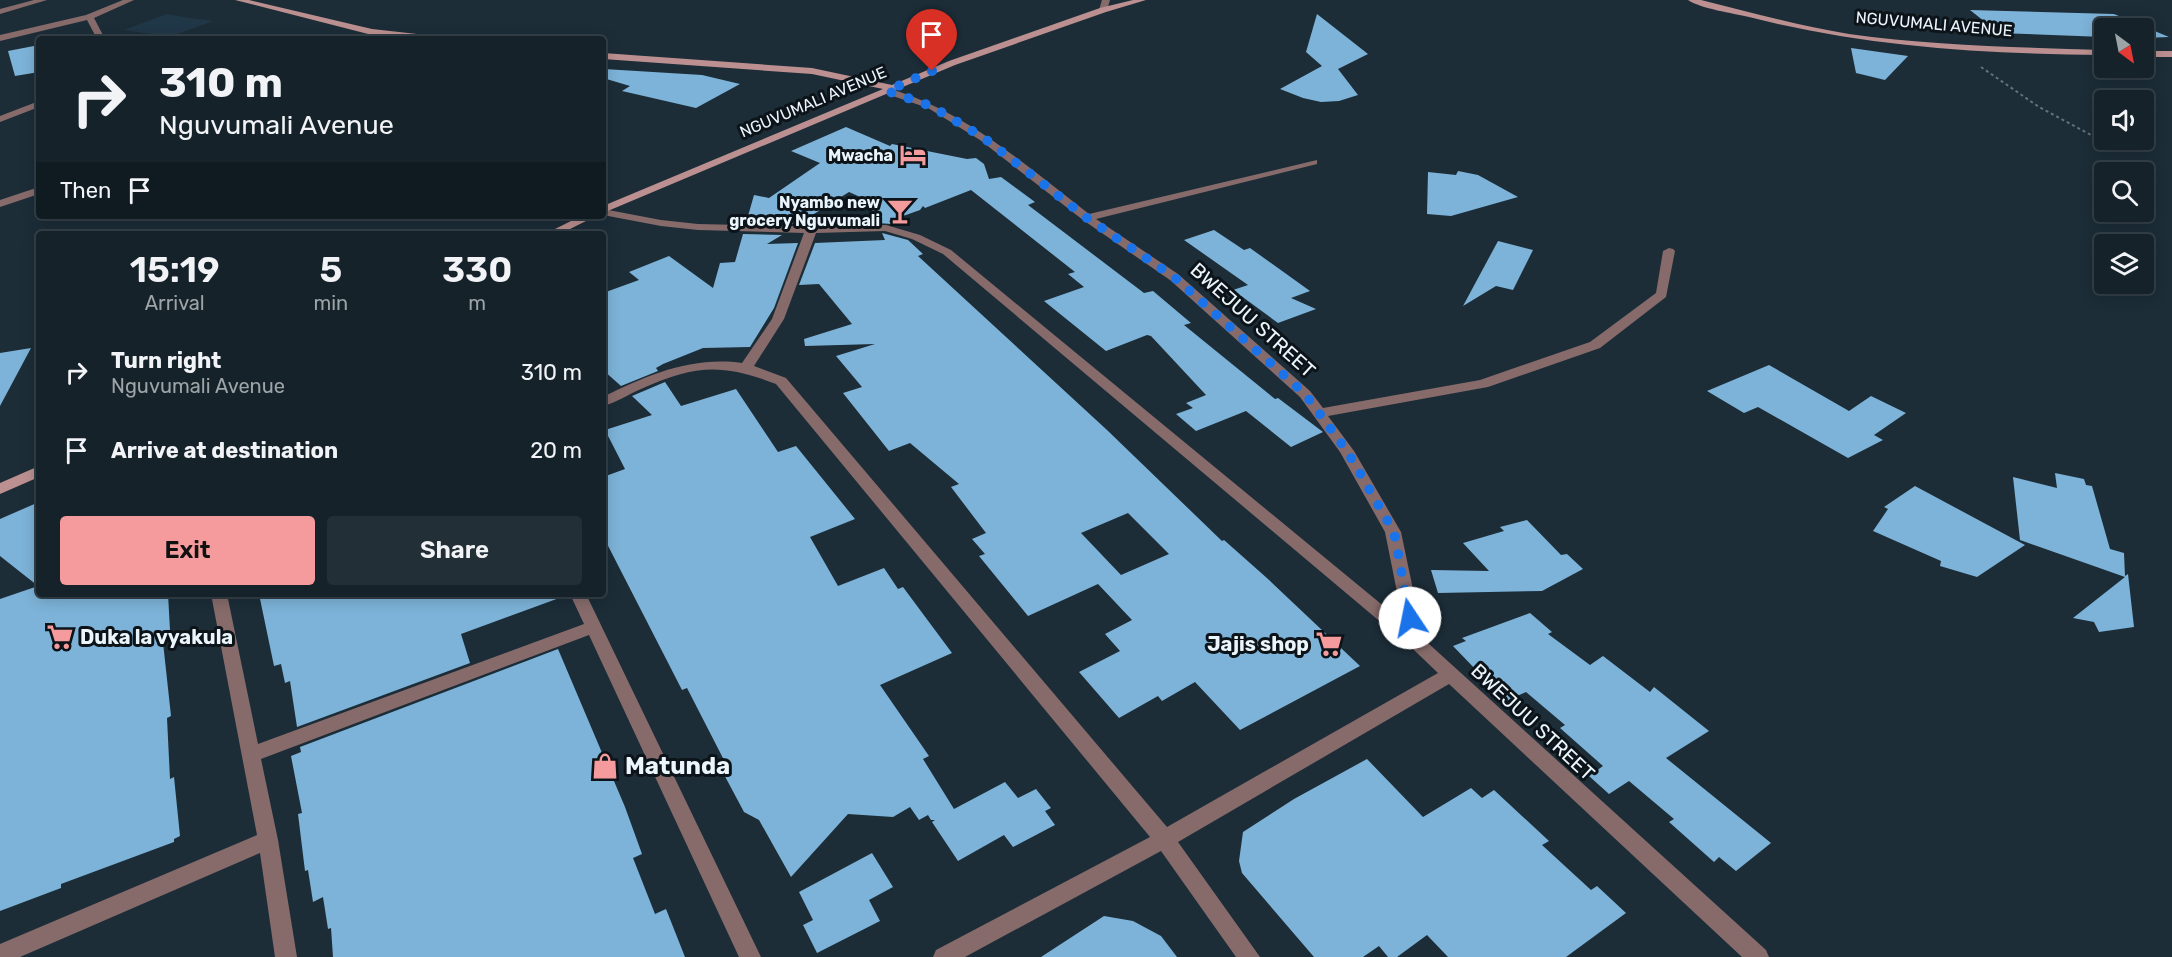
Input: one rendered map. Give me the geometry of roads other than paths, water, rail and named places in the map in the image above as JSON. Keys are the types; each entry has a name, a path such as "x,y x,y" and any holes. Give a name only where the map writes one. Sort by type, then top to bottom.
{"street":[{"path":"0,12 43,0"},
{"path":"0,38 89,17 130,0"},
{"path":"239,0 372,32 405,36"},
{"name":"NGUVUMALI AVENUE","path":"606,210 952,63 1105,5 1142,0"},
{"name":"NGUVUMALI AVENUE","path":"1692,0 1778,22 1882,40 1934,45 2094,53"},
{"path":"89,17 99,36"},
{"path":"2154,54 2172,54"},
{"path":"606,56 812,71 890,90"},
{"name":"BWEJUU STREET","path":"890,90 931,106 984,138 1087,218 1174,277 1305,394 1347,451 1394,532 1410,618 1422,648 1758,957"},
{"path":"0,119 36,105"},
{"path":"1087,218 1313,162"},
{"path":"0,204 36,191"},
{"path":"606,212 662,224 689,226 811,230 886,228 916,237 946,252 1422,648"},
{"path":"558,231 584,219"},
{"path":"746,368 778,320 811,230"},
{"path":"1319,413 1483,384 1595,345 1662,294 1669,251"},
{"path":"606,400 676,370 707,365 746,368 781,381 1164,839 1249,957"},
{"path":"0,489 36,472"},
{"path":"221,597 268,840 286,957"},
{"path":"579,597 750,957"},
{"path":"252,754 593,627"},
{"path":"944,957 1164,839 1450,675"},
{"path":"0,955 268,840"}],"place":[{"name":"Mwacha","path":"913,155"},
{"name":"Nyambo new grocery Nguvumali","path":"900,211"},
{"name":"Duka la vyakula","path":"60,637"},
{"name":"Jajis shop","path":"1329,644"},
{"name":"Matunda","path":"605,766"}]}
